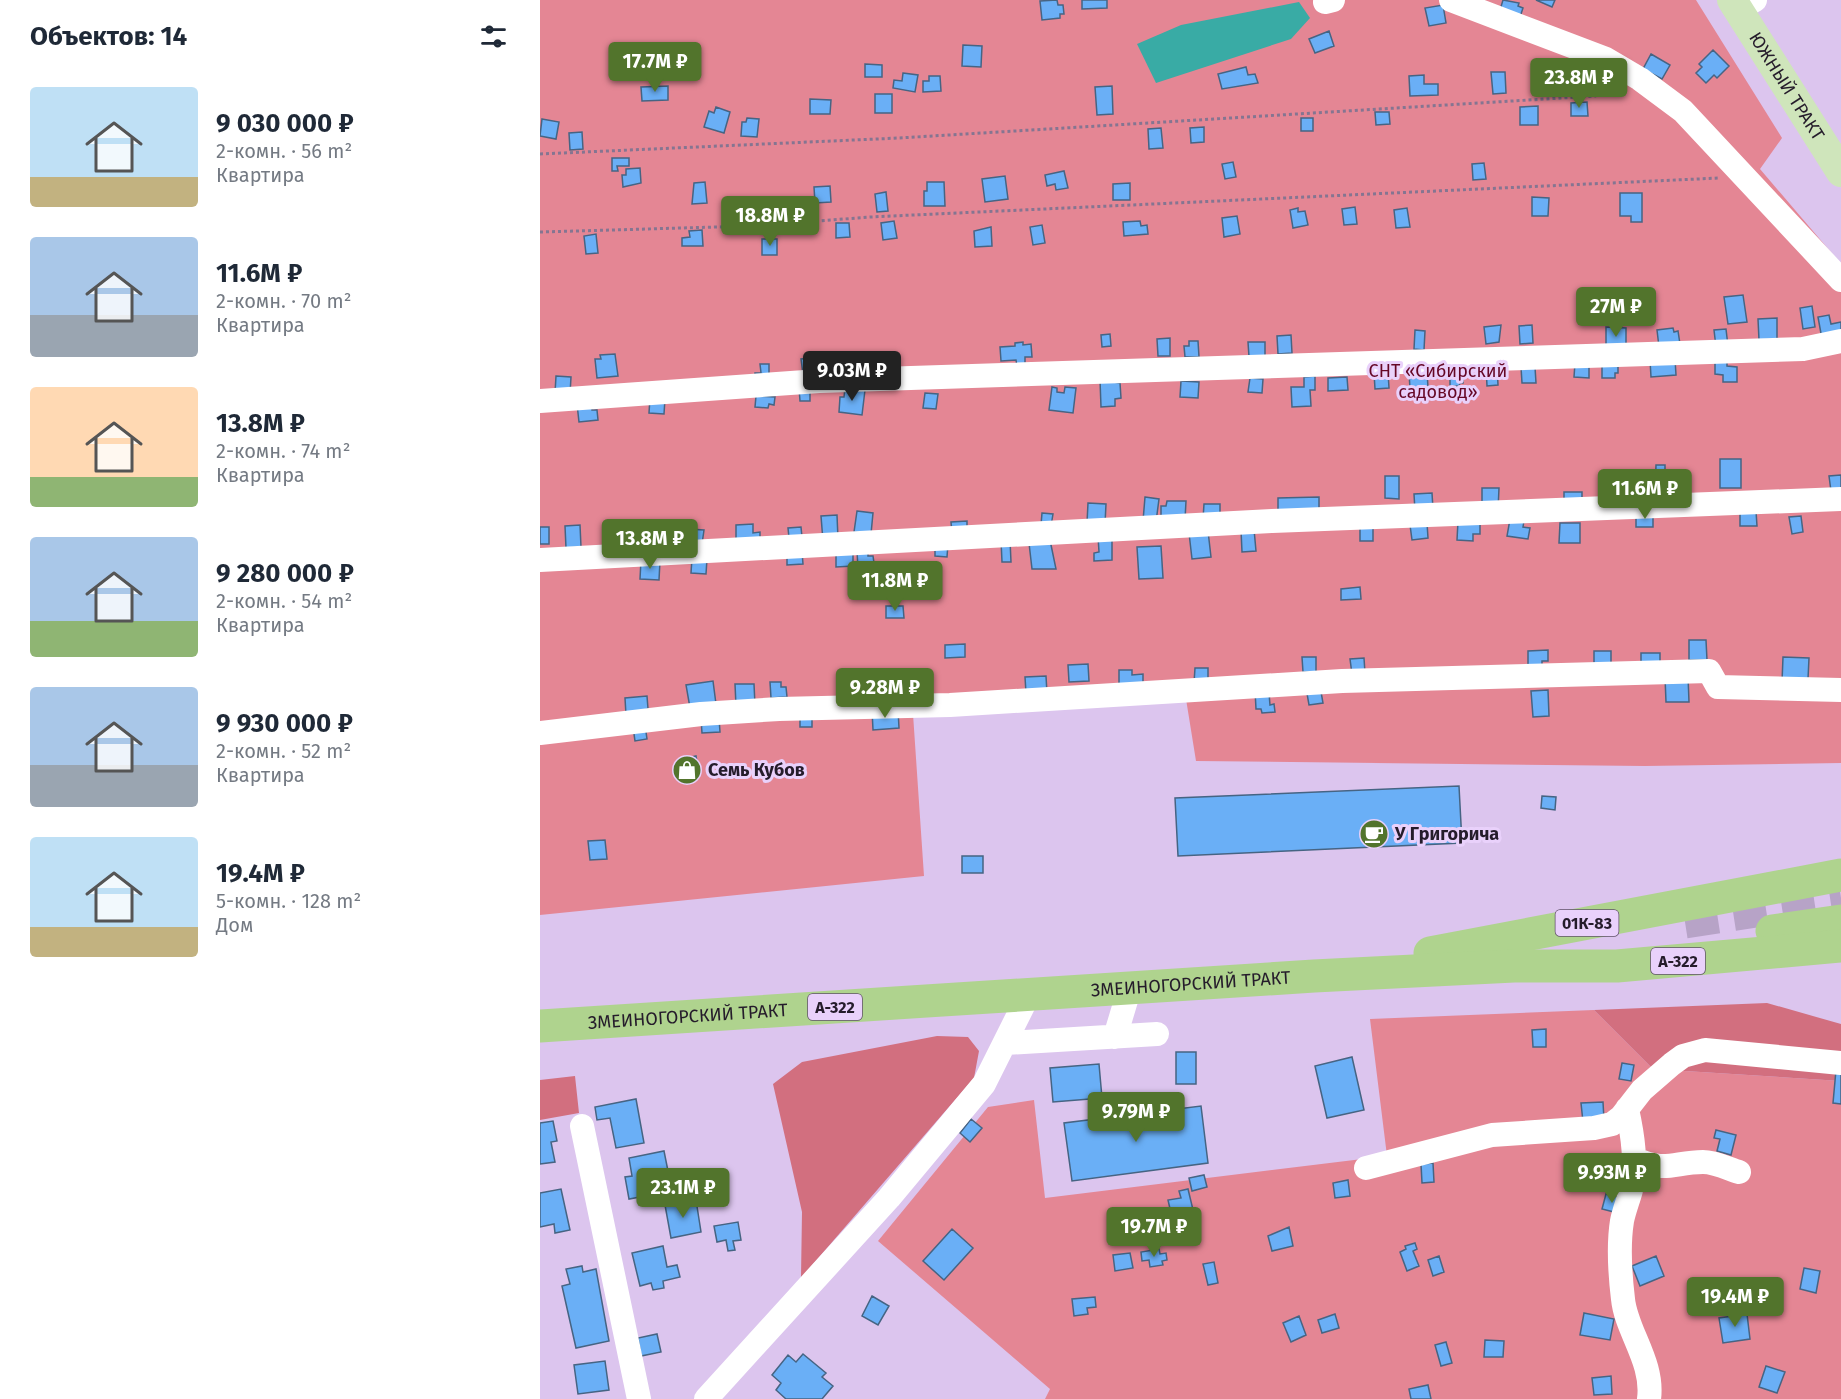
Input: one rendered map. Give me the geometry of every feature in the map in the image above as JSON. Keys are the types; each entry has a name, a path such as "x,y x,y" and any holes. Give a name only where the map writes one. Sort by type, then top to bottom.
{"highway":[{"name":"01К-83","path":"1333,975 1442,951 1841,875"},
{"path":"1442,951 1685,922"},
{"path":"1514,966 1825,924"},
{"name":"ЗМЕИНОГОРСКИЙ ТРАКТ","path":"540,1026 1333,975 1514,966 1617,966 1841,946"}],"main road":[{"name":"ЮЖНЫЙ ТРАКТ","path":"1742,3 1841,172"}],"street":[{"path":"1451,0 1606,59 1640,79 1683,111 1841,280"},
{"path":"540,401 819,381 1803,349 1841,340"},
{"path":"540,560 769,550 1272,521 1841,499"},
{"path":"540,733 689,715 779,709 950,705 1330,681 1566,673 1709,670 1718,687 1841,690"},
{"path":"1115,1037 1130,987"},
{"path":"706,1399 904,1181 984,1084 1029,994"},
{"path":"1006,1043 1156,1034"},
{"path":"1366,1168 1492,1135 1594,1128 1612,1124 1628,1109 1642,1090 1672,1064 1683,1056 1705,1050 1841,1064"},
{"path":"1628,1109 1635,1159 1631,1189 1622,1222 1620,1269 1623,1308 1640,1344 1650,1389 1649,1399"},
{"path":"582,1126 639,1399"},
{"path":"1635,1159 1648,1165 1674,1167 1704,1162 1740,1172"}],"path":[{"path":"540,154 899,138 1595,96 1640,79"},
{"path":"540,232 753,226 870,217 1744,177"}],"green space":[{"name":"СНТ «Сибирский садовод»","path":"540,0 1696,0 1782,138 1760,169 1841,264 1841,763 1645,766 1196,761 1186,699 913,714 924,876 540,915"},
{"path":"1594,1010 1653,1069 1841,1081 1841,1399 1045,1399 1050,1389 878,1241 988,1107 1034,1100 1045,1198 1387,1156 1370,1019"}],"shaded area":[{"path":"1299,2 1310,18 1291,39 1156,83 1137,44 1181,25"},
{"path":"1767,1003 1841,1024 1841,1081 1653,1069 1594,1010"},
{"path":"937,1036 968,1037 979,1051 974,1078 801,1278 802,1212 773,1084 802,1062"},
{"path":"575,1076 579,1113 540,1120 540,1080"}],"building":[{"path":"1057,0 1058,5 1063,5 1064,14 1060,14 1060,18 1042,20 1040,1"},
{"path":"1082,0 1107,0 1107,8 1082,9"},
{"path":"1503,0 1519,3 1518,6 1523,8 1520,17 1500,10"},
{"path":"1536,0 1555,0 1552,7"},
{"path":"1443,5 1446,23 1429,26 1425,8"},
{"path":"1329,31 1334,46 1315,53 1309,39"},
{"path":"963,45 982,46 981,67 962,66"},
{"path":"1713,50 1729,66 1717,78 1714,75 1706,83 1696,73 1702,67 1699,64"},
{"path":"1651,54 1670,65 1662,79 1643,69"},
{"path":"865,64 882,65 882,77 865,77"},
{"path":"1246,67 1248,75 1255,74 1258,83 1222,89 1218,74"},
{"path":"1491,72 1505,72 1506,93 1493,94"},
{"path":"903,73 918,75 915,92 893,88 894,80 902,81"},
{"path":"1424,75 1424,84 1438,84 1438,95 1410,96 1409,76"},
{"path":"929,76 940,76 941,91 923,92 923,81 929,81"},
{"path":"1597,76 1599,90 1583,91 1582,77"},
{"path":"668,86 668,100 642,101 641,87"},
{"path":"1112,86 1113,114 1097,115 1095,87"},
{"path":"875,94 892,94 892,113 875,113"},
{"path":"810,99 831,100 830,114 810,114"},
{"path":"1587,102 1588,116 1571,116 1571,103"},
{"path":"1538,106 1538,125 1520,125 1520,107"},
{"path":"716,107 730,112 724,133 704,127 709,111 714,113"},
{"path":"1375,112 1389,112 1390,124 1376,125"},
{"path":"747,118 759,119 757,137 741,136 742,122 746,122"},
{"path":"1301,118 1313,118 1313,131 1301,131"},
{"path":"542,119 559,122 556,139 540,136"},
{"path":"1204,127 1204,142 1191,143 1190,128"},
{"path":"1161,128 1163,148 1149,149 1148,129"},
{"path":"582,132 583,149 570,150 569,133"},
{"path":"612,158 629,158 629,166 617,166 618,171 612,171"},
{"path":"1233,162 1236,177 1225,179 1222,164"},
{"path":"1484,163 1486,179 1473,180 1472,164"},
{"path":"640,168 641,183 623,187 622,175 626,175 626,169"},
{"path":"1064,171 1068,188 1056,190 1055,184 1047,186 1045,175"},
{"path":"1005,176 1008,199 985,202 982,179"},
{"path":"705,182 707,203 692,204 694,183"},
{"path":"927,182 944,182 945,206 924,206 924,191 927,191"},
{"path":"1130,183 1130,200 1113,200 1113,184"},
{"path":"830,186 831,202 815,203 814,187"},
{"path":"886,192 888,211 877,212 875,194"},
{"path":"1620,193 1642,193 1642,222 1631,222 1631,216 1620,216"},
{"path":"1532,197 1549,198 1548,216 1532,216"},
{"path":"1355,207 1357,224 1344,225 1342,209"},
{"path":"1298,208 1298,212 1305,211 1308,225 1293,228 1290,210"},
{"path":"1407,208 1410,227 1396,228 1394,210"},
{"path":"1237,216 1240,234 1224,237 1222,218"},
{"path":"894,221 897,238 883,240 881,223"},
{"path":"1140,221 1141,226 1147,225 1148,234 1124,236 1123,222"},
{"path":"836,223 849,223 850,237 836,238"},
{"path":"1042,225 1045,243 1033,245 1030,227"},
{"path":"991,227 992,246 975,247 974,231"},
{"path":"702,230 703,246 682,246 682,238 690,237 689,231"},
{"path":"596,234 598,253 586,254 584,236"},
{"path":"762,239 777,239 777,255 762,255"},
{"path":"1743,295 1747,322 1728,324 1724,297"},
{"path":"1812,306 1815,327 1803,329 1800,308"},
{"path":"1829,315 1831,324 1841,322 1841,335 1822,339 1818,317"},
{"path":"1777,318 1777,339 1759,340 1758,319"},
{"path":"1501,325 1499,342 1486,344 1484,327"},
{"path":"1532,325 1533,343 1520,344 1519,326"},
{"path":"1606,327 1626,328 1626,349 1606,349"},
{"path":"1673,328 1674,332 1678,331 1680,344 1659,347 1657,330"},
{"path":"1726,329 1728,346 1716,347 1714,330"},
{"path":"1415,330 1425,331 1424,350 1414,349"},
{"path":"1110,334 1111,346 1102,347 1101,335"},
{"path":"1291,335 1292,353 1278,354 1277,336"},
{"path":"1170,338 1170,356 1158,356 1157,339"},
{"path":"1189,341 1198,341 1199,357 1185,357 1184,346 1189,346"},
{"path":"1023,342 1023,345 1031,344 1032,357 1025,357 1025,365 1017,366 1016,360 1001,361 1000,347 1015,346 1015,343"},
{"path":"1248,342 1265,342 1265,357 1249,357"},
{"path":"615,354 618,376 597,378 595,359 601,359 600,355"},
{"path":"812,358 814,373 803,374 801,359"},
{"path":"1715,358 1727,359 1727,366 1737,367 1737,382 1723,382 1723,375 1715,374"},
{"path":"854,359 867,359 867,376 854,376"},
{"path":"1675,359 1676,375 1651,377 1650,360"},
{"path":"1618,362 1618,373 1615,373 1615,378 1602,378 1602,363"},
{"path":"1575,363 1589,363 1589,378 1574,377"},
{"path":"760,364 769,364 769,379 755,379 755,373 761,373"},
{"path":"1497,365 1498,385 1487,386 1486,366"},
{"path":"1521,367 1535,367 1536,383 1522,383"},
{"path":"1450,368 1459,368 1459,376 1463,376 1463,383 1459,386 1450,386"},
{"path":"1427,371 1428,388 1410,389 1409,372"},
{"path":"1388,372 1389,388 1375,389 1374,373"},
{"path":"556,376 571,377 570,394 555,393"},
{"path":"1315,376 1315,390 1310,390 1311,406 1292,407 1291,387 1304,387 1304,377"},
{"path":"1347,377 1348,390 1328,391 1328,378"},
{"path":"1250,378 1263,379 1262,393 1248,392"},
{"path":"1100,380 1120,383 1121,398 1115,399 1115,406 1101,407"},
{"path":"1181,381 1199,382 1198,398 1180,397"},
{"path":"810,387 810,401 800,401 799,388"},
{"path":"1052,387 1057,388 1057,392 1064,393 1065,387 1076,388 1073,413 1049,410"},
{"path":"845,388 865,390 862,415 839,412 840,397 844,397"},
{"path":"925,393 938,394 936,409 923,408"},
{"path":"756,396 775,397 774,405 769,404 768,408 755,407"},
{"path":"650,398 665,399 664,414 649,413"},
{"path":"592,403 592,410 597,410 598,420 579,422 577,404"},
{"path":"1720,459 1741,459 1741,488 1720,488"},
{"path":"1656,465 1665,465 1665,474 1681,474 1681,489 1671,489 1671,499 1655,499"},
{"path":"1841,475 1841,490 1831,491 1829,476"},
{"path":"1385,476 1399,476 1399,499 1385,498"},
{"path":"1482,488 1499,488 1498,510 1482,509"},
{"path":"1621,489 1622,505 1605,506 1604,490"},
{"path":"1564,492 1582,492 1582,506 1564,506"},
{"path":"1432,493 1433,509 1415,511 1414,494"},
{"path":"1145,497 1159,499 1156,522 1143,521"},
{"path":"1319,497 1319,515 1278,510 1278,498"},
{"path":"1167,501 1186,501 1185,520 1161,519 1161,506 1166,506"},
{"path":"1088,503 1106,504 1105,524 1087,523"},
{"path":"1204,504 1220,504 1220,519 1203,519"},
{"path":"1740,510 1756,511 1757,526 1740,526"},
{"path":"857,511 873,513 871,534 854,532"},
{"path":"1653,512 1653,527 1636,527 1636,513"},
{"path":"1042,513 1053,514 1051,526 1041,525"},
{"path":"837,515 838,539 823,541 821,516"},
{"path":"1801,516 1803,532 1792,534 1789,517"},
{"path":"1510,519 1524,521 1523,527 1530,528 1528,539 1507,536"},
{"path":"967,521 967,532 952,533 951,522"},
{"path":"1458,521 1480,521 1480,534 1473,534 1473,541 1457,540"},
{"path":"1427,523 1428,538 1412,540 1410,525"},
{"path":"1560,523 1580,523 1580,543 1559,543"},
{"path":"753,524 753,533 760,532 760,540 736,542 736,525"},
{"path":"580,525 581,547 566,548 565,526"},
{"path":"540,527 549,527 549,544 540,544"},
{"path":"801,527 802,537 789,538 788,528"},
{"path":"1360,528 1373,528 1373,541 1360,541"},
{"path":"687,529 704,530 702,544 686,543"},
{"path":"1254,529 1256,551 1242,552 1241,530"},
{"path":"1208,531 1211,557 1192,559 1189,533"},
{"path":"616,532 625,532 625,535 650,534 651,548 616,544"},
{"path":"1098,536 1112,536 1112,560 1094,561 1094,553 1099,552"},
{"path":"1001,540 1010,540 1011,562 1002,562"},
{"path":"1050,540 1056,569 1032,569 1029,543"},
{"path":"935,544 948,544 947,557 935,556"},
{"path":"1161,546 1163,578 1139,579 1137,547"},
{"path":"853,550 853,566 836,567 836,551"},
{"path":"868,550 868,556 873,556 874,563 869,563 869,568 858,569 857,551"},
{"path":"802,552 803,564 787,565 787,553"},
{"path":"692,558 707,559 706,574 691,573"},
{"path":"641,560 660,561 659,580 640,579"},
{"path":"1360,587 1361,599 1341,600 1341,589"},
{"path":"886,606 903,606 904,618 886,618"},
{"path":"1689,640 1706,640 1707,660 1689,660"},
{"path":"965,644 965,657 945,658 945,645"},
{"path":"1548,650 1548,661 1542,661 1542,667 1528,667 1528,651"},
{"path":"1594,651 1611,651 1611,667 1594,667"},
{"path":"1641,653 1660,653 1660,666 1641,665"},
{"path":"1302,657 1316,657 1316,672 1303,672"},
{"path":"1783,657 1809,658 1808,679 1782,682"},
{"path":"1364,658 1365,673 1352,674 1350,659"},
{"path":"1088,664 1089,681 1069,682 1068,665"},
{"path":"1195,668 1208,668 1208,684 1194,683"},
{"path":"1119,670 1132,670 1132,675 1143,674 1143,687 1119,688"},
{"path":"1046,676 1047,693 1026,693 1025,677"},
{"path":"1688,676 1689,702 1666,702 1665,677"},
{"path":"713,681 716,704 690,708 686,685"},
{"path":"770,682 781,682 781,687 786,687 787,697 771,698"},
{"path":"887,683 905,683 901,698 887,699"},
{"path":"735,684 754,684 755,705 736,706"},
{"path":"1320,686 1323,703 1309,705 1306,688"},
{"path":"1255,690 1269,693 1270,705 1274,704 1275,712 1262,713 1261,709 1256,709"},
{"path":"1548,690 1549,716 1533,717 1531,691"},
{"path":"647,696 648,709 626,715 625,698"},
{"path":"898,709 899,728 873,730 872,710"},
{"path":"800,712 812,712 812,727 800,727"},
{"path":"719,718 720,732 702,733 701,719"},
{"path":"645,725 647,739 635,741 633,727"},
{"path":"696,756 699,774 685,776 682,759"},
{"path":"1459,786 1462,843 1178,856 1175,798"},
{"path":"1542,796 1556,797 1555,810 1541,808"},
{"path":"605,840 607,859 590,860 588,841"},
{"path":"962,856 983,856 983,873 962,873"},
{"path":"1546,1029 1546,1047 1533,1047 1532,1030"},
{"path":"1176,1052 1196,1052 1196,1084 1176,1084"},
{"path":"1352,1057 1364,1110 1327,1118 1315,1066"},
{"path":"1622,1063 1634,1065 1631,1081 1619,1079"},
{"path":"1099,1064 1102,1098 1053,1102 1050,1068"},
{"path":"1836,1070 1841,1070 1841,1104 1833,1103"},
{"path":"636,1099 644,1143 616,1148 610,1118 597,1120 595,1107"},
{"path":"1603,1102 1604,1120 1583,1122 1581,1103"},
{"path":"1201,1106 1208,1163 1072,1181 1064,1123"},
{"path":"971,1119 982,1128 970,1142 960,1133"},
{"path":"553,1121 557,1141 551,1142 555,1162 540,1164 540,1123"},
{"path":"1716,1130 1736,1135 1731,1155 1717,1151 1720,1139 1714,1138"},
{"path":"664,1151 672,1191 629,1199 625,1177 632,1176 629,1158"},
{"path":"1433,1163 1434,1182 1422,1183 1421,1164"},
{"path":"1204,1175 1207,1187 1192,1191 1189,1178"},
{"path":"1348,1180 1350,1196 1335,1198 1333,1183"},
{"path":"561,1189 570,1230 555,1233 554,1224 540,1227 540,1193"},
{"path":"1188,1189 1194,1214 1186,1216 1185,1210 1171,1213 1168,1200 1181,1198 1179,1191"},
{"path":"1606,1194 1622,1198 1618,1213 1602,1209"},
{"path":"696,1200 701,1232 671,1238 665,1205"},
{"path":"738,1222 741,1240 733,1241 735,1250 728,1251 726,1240 717,1242 714,1226"},
{"path":"1289,1227 1293,1246 1272,1251 1268,1236"},
{"path":"952,1229 973,1248 944,1280 923,1261"},
{"path":"1415,1243 1417,1249 1413,1251 1419,1266 1407,1271 1400,1252 1406,1249 1405,1246"},
{"path":"663,1246 667,1267 677,1265 680,1277 663,1281 664,1288 653,1290 651,1283 640,1286 632,1253"},
{"path":"1159,1249 1160,1254 1166,1253 1167,1260 1162,1261 1163,1265 1150,1267 1149,1260 1142,1261 1141,1252"},
{"path":"1130,1253 1133,1268 1115,1271 1113,1255"},
{"path":"1439,1256 1444,1272 1433,1276 1428,1260"},
{"path":"1656,1256 1664,1276 1640,1286 1632,1266"},
{"path":"1214,1262 1218,1283 1208,1285 1203,1264"},
{"path":"582,1266 583,1272 596,1269 609,1341 576,1348 562,1286 570,1284 566,1269"},
{"path":"1804,1268 1820,1271 1816,1293 1800,1289"},
{"path":"872,1296 889,1306 878,1325 862,1316"},
{"path":"1095,1297 1096,1307 1087,1308 1088,1314 1074,1316 1072,1299"},
{"path":"1584,1313 1614,1319 1610,1340 1580,1335"},
{"path":"1335,1314 1339,1328 1322,1333 1318,1320"},
{"path":"1747,1314 1750,1339 1723,1343 1719,1318"},
{"path":"1299,1316 1306,1335 1291,1342 1283,1323"},
{"path":"657,1334 661,1352 641,1356 638,1338"},
{"path":"1485,1340 1504,1341 1503,1357 1484,1357"},
{"path":"1446,1342 1452,1363 1441,1366 1435,1345"},
{"path":"803,1354 826,1373 822,1377 833,1386 822,1399 786,1399 776,1390 781,1383 772,1375 788,1355 796,1362"},
{"path":"605,1361 609,1390 578,1394 574,1365"},
{"path":"1766,1366 1785,1372 1777,1393 1759,1387"},
{"path":"1611,1376 1612,1394 1594,1395 1592,1378"},
{"path":"1428,1385 1431,1399 1411,1399 1409,1389"}],"tunnel":[{"path":"1685,922 1841,898"}],"place":[{"name":"Семь Кубов","path":"687,770"},
{"name":"У Григорича","path":"1374,834"}]}
